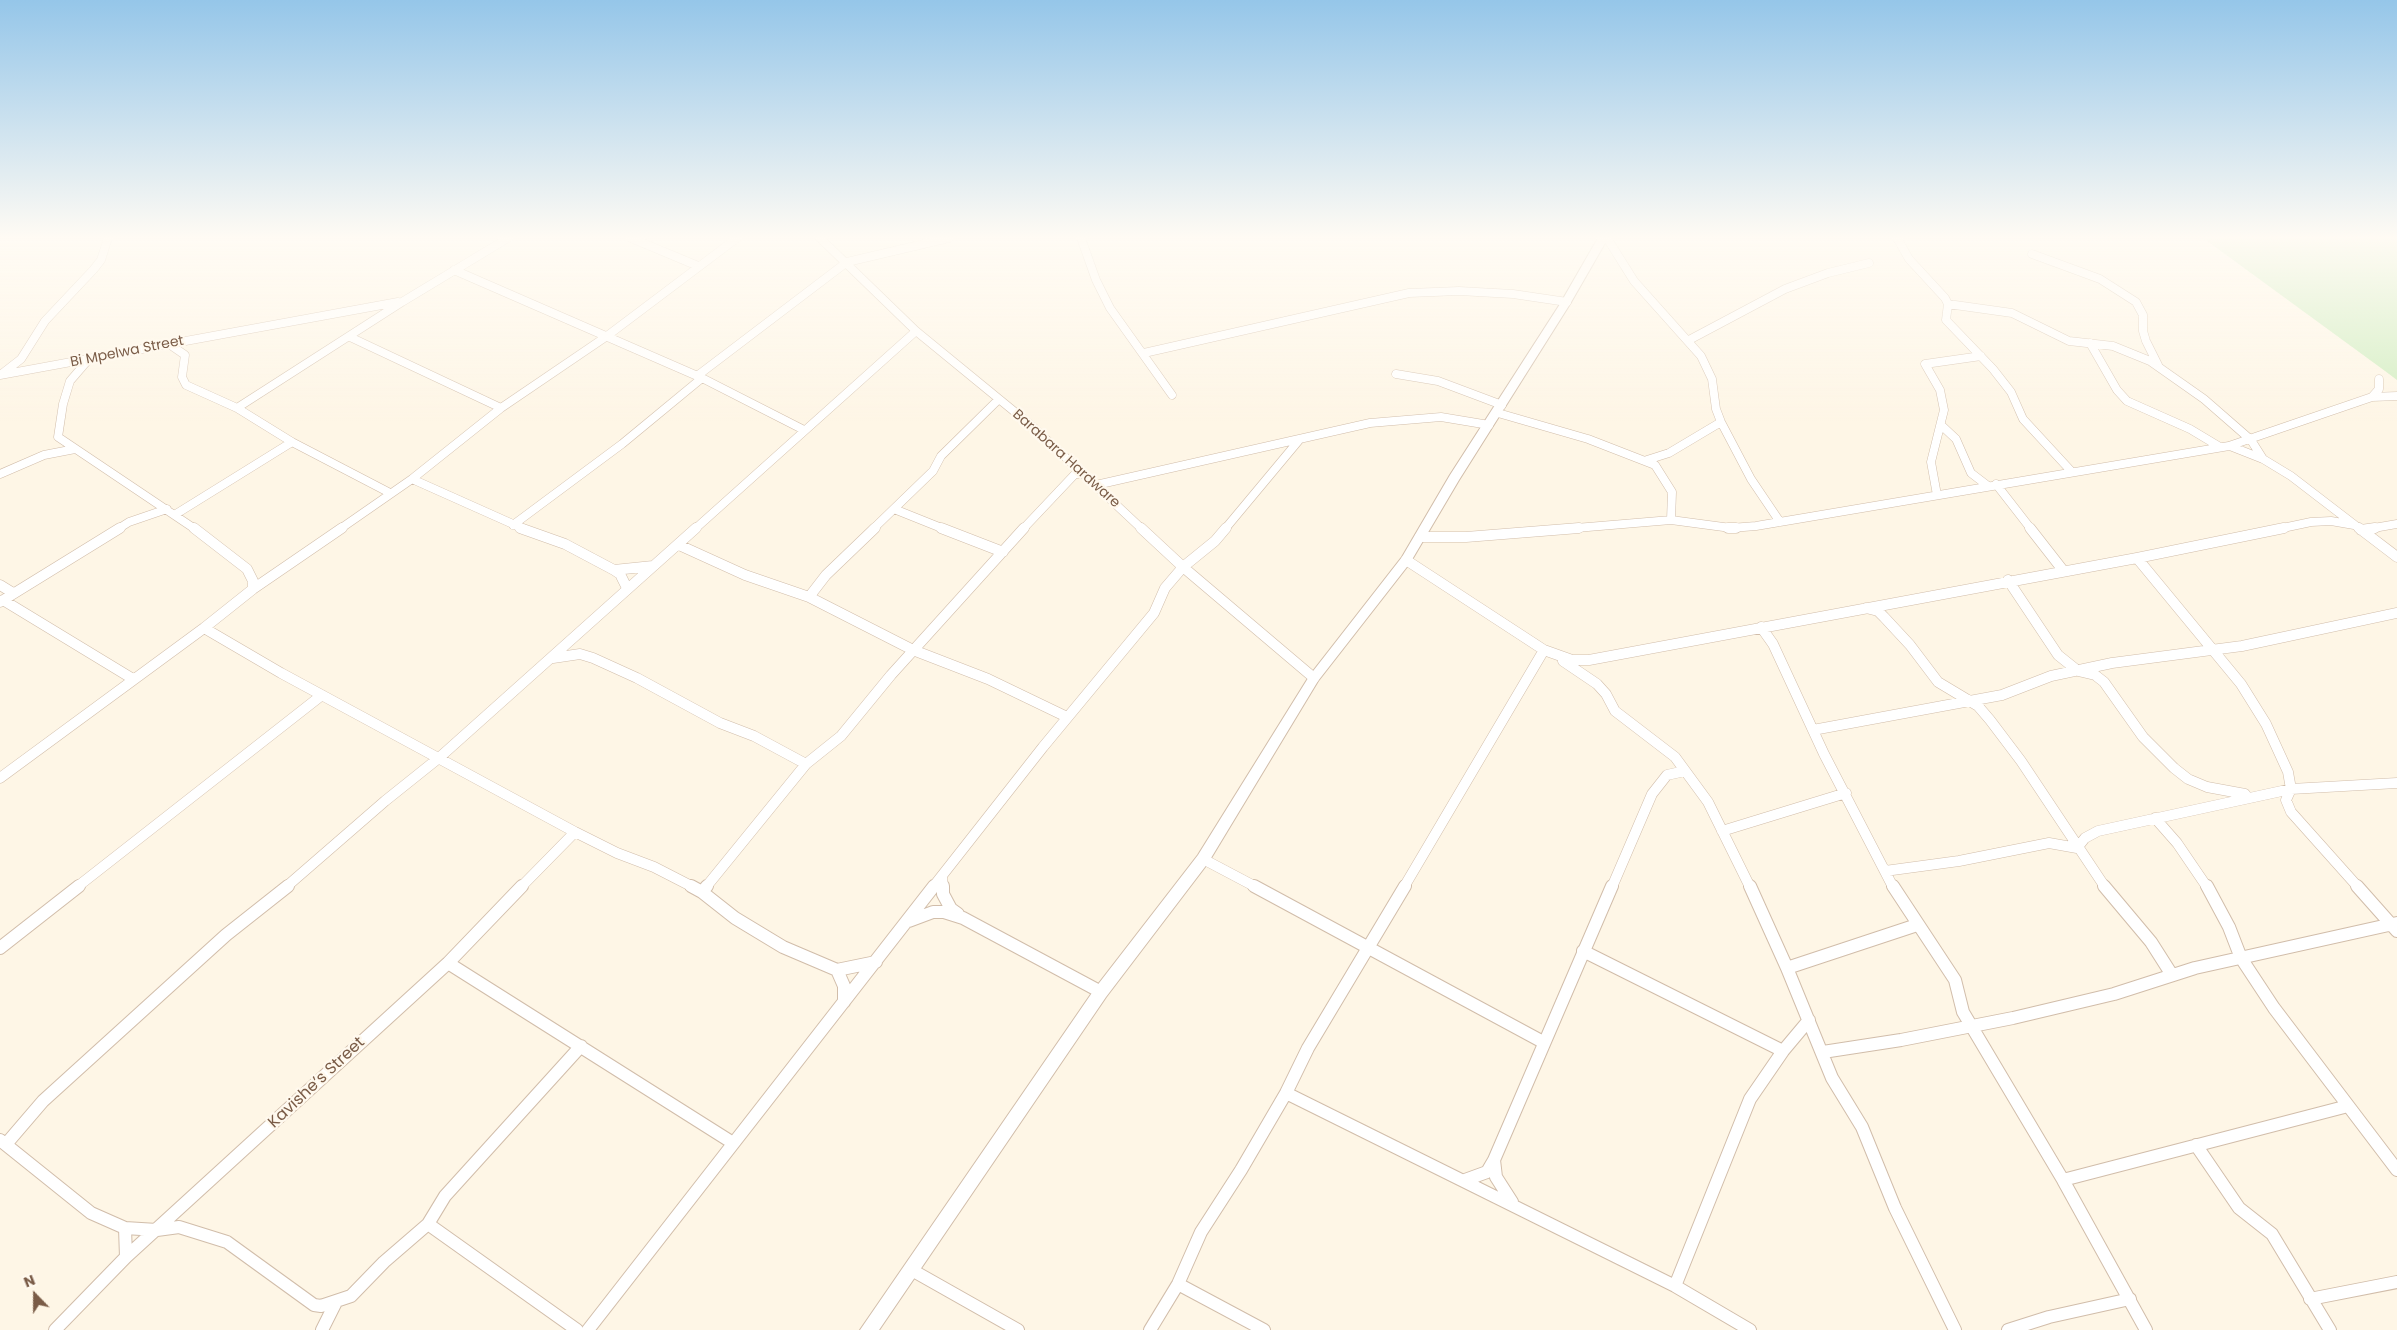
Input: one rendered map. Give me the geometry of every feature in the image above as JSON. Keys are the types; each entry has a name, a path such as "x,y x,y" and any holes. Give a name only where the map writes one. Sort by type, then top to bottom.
{"street":[{"path":"0,375 21,359 45,321 65,300"},
{"path":"237,408 405,300"},
{"path":"524,300 699,377 804,430"},
{"path":"0,778 204,628 253,589 412,479 501,408 607,336 654,300"},
{"path":"513,525 622,444 699,377 798,300"},
{"name":"Barabara Hardware","path":"885,300 916,331 1032,426 1183,567 1314,678"},
{"path":"1106,300 1172,396"},
{"path":"1144,353 1378,300"},
{"path":"869,1330 1102,992 1203,859 1314,678 1406,560 1454,478 1567,302 1554,300"},
{"path":"1651,300 1701,356 1712,379 1716,410 1721,422 1751,479 1780,522"},
{"path":"1688,340 1764,300"},
{"path":"1946,300 1948,304 1946,320 1981,356 2011,392 2019,412 2029,427 2071,471"},
{"path":"2133,300 2143,315 2146,342 2158,366"},
{"name":"Bi Mpelwa Street","path":"0,375 402,302"},
{"path":"1948,304 2012,313 2069,341 2120,349 2158,366 2204,399 2251,440 2264,459"},
{"path":"581,1046 446,1196 428,1224 384,1262 351,1296 321,1306 314,1305 227,1242 179,1228 157,1230 125,1228 91,1213 3,1142 43,1101 226,934 272,900 440,757 916,331"},
{"path":"350,337 501,408"},
{"path":"2090,343 2118,390 2127,401 2224,446 2264,459 2291,476 2397,557"},
{"path":"169,344 185,355 182,377 186,384 237,408 292,442 390,493"},
{"path":"1937,495 1931,462 1933,447 1944,410 1940,390 1926,369 1925,364 1981,356"},
{"path":"89,359 70,381 58,434 60,438 176,514 247,569 253,581 253,589"},
{"path":"1396,374 1438,381 1500,409 1647,460 1661,472 1672,492 1672,520"},
{"path":"2372,397 2379,389 2379,379"},
{"path":"1420,537 1460,537 1672,520 1737,529 2224,446 2251,440 2372,397 2397,396"},
{"path":"808,597 826,575 933,471 941,456 998,400"},
{"path":"1096,485 1370,423 1415,418 1441,418 1489,425"},
{"path":"1647,460 1670,453 1721,422"},
{"path":"1941,425 1956,439 1971,473 1992,485 2062,569"},
{"path":"588,1330 1067,717 1154,612 1165,588 1183,567 1214,541 1300,439"},
{"path":"176,514 292,442"},
{"path":"0,474 44,456 75,448"},
{"path":"702,892 806,764 841,736 913,650 1070,478 1075,474 1083,474"},
{"path":"412,479 513,525 565,544 620,574 627,588"},
{"path":"2324,521 2329,512 2327,505"},
{"path":"133,679 2,601 129,522 167,509"},
{"path":"894,509 1003,552"},
{"path":"1406,560 1492,614 1544,650 1572,660 1589,660 1761,627 1799,622 2062,569 2137,558 2324,521 2358,527 2397,524"},
{"path":"679,544 745,575 808,597 913,650 988,679 1067,717"},
{"path":"2137,558 2241,684 2266,724 2288,772 2292,789 2286,800 2291,812 2395,926"},
{"path":"614,570 654,566"},
{"path":"2008,580 2058,655 2078,671 2095,675 2104,682 2158,753 2188,779 2207,787 2254,796"},
{"path":"0,585 13,594"},
{"path":"1861,608 1878,612 1910,645 1938,682 1978,706 1999,731 2108,892 2151,942 2172,975"},
{"path":"1813,730 2002,695 2051,676 2141,658 2274,640 2397,613"},
{"path":"1761,627 1773,644 1813,730 1885,871 1917,925 1955,980 1960,1004 1972,1026 2063,1180 2146,1330"},
{"path":"204,628 322,695 440,757 575,832 702,892 735,918 783,946 837,970 876,962"},
{"path":"578,633 577,644 580,654"},
{"path":"1150,1330 1178,1284 1200,1232 1241,1170 1286,1093 1308,1048 1494,738 1544,650"},
{"path":"549,660 561,656 580,654 637,678 720,723 754,736 806,764"},
{"path":"1557,656 1597,684 1606,694 1615,711 1665,748 1708,802 1787,968 1823,1052 1832,1078 1862,1127 1895,1208 1955,1330"},
{"path":"0,948 322,695"},
{"path":"1465,1180 1487,1172 1494,1160 1543,1042 1652,794 1667,775 1685,771"},
{"path":"2077,848 2085,838 2098,831 2254,796 2292,789 2397,782"},
{"path":"1722,831 1846,792"},
{"path":"2155,818 2182,849 2201,876 2228,927 2241,958 2274,1008 2397,1170"},
{"name":"Kavishe’s Street","path":"55,1330 126,1257 448,963 575,832"},
{"path":"1885,871 1959,861 2042,844 2064,845 2077,848"},
{"path":"1203,859 1543,1042"},
{"path":"942,878 943,894 951,909 963,918 1102,992"},
{"path":"909,921 933,912 944,912 963,918"},
{"path":"1787,968 1917,925"},
{"path":"1823,1052 1901,1040 1972,1026 2114,994 2172,975 2241,958 2395,926"},
{"path":"1583,951 1783,1051"},
{"path":"448,963 733,1143"},
{"path":"837,970 844,986 844,1002"},
{"path":"1676,1286 1739,1121 1750,1099 1783,1051 1809,1020"},
{"path":"1286,1093 1676,1286 1750,1330"},
{"path":"2063,1180 2348,1106"},
{"path":"2196,1145 2239,1208 2272,1234 2330,1330"},
{"path":"1494,1160 1496,1177 1516,1207"},
{"path":"428,1224 577,1330"},
{"path":"125,1228 126,1257"},
{"path":"910,1269 1018,1330"},
{"path":"2310,1299 2349,1293 2397,1282"},
{"path":"1178,1284 1264,1330"},
{"path":"2008,1330 2048,1317 2130,1299"},
{"path":"322,1330 336,1302"}],"green space":[{"path":"2288,300 2397,300 2397,380"}]}
